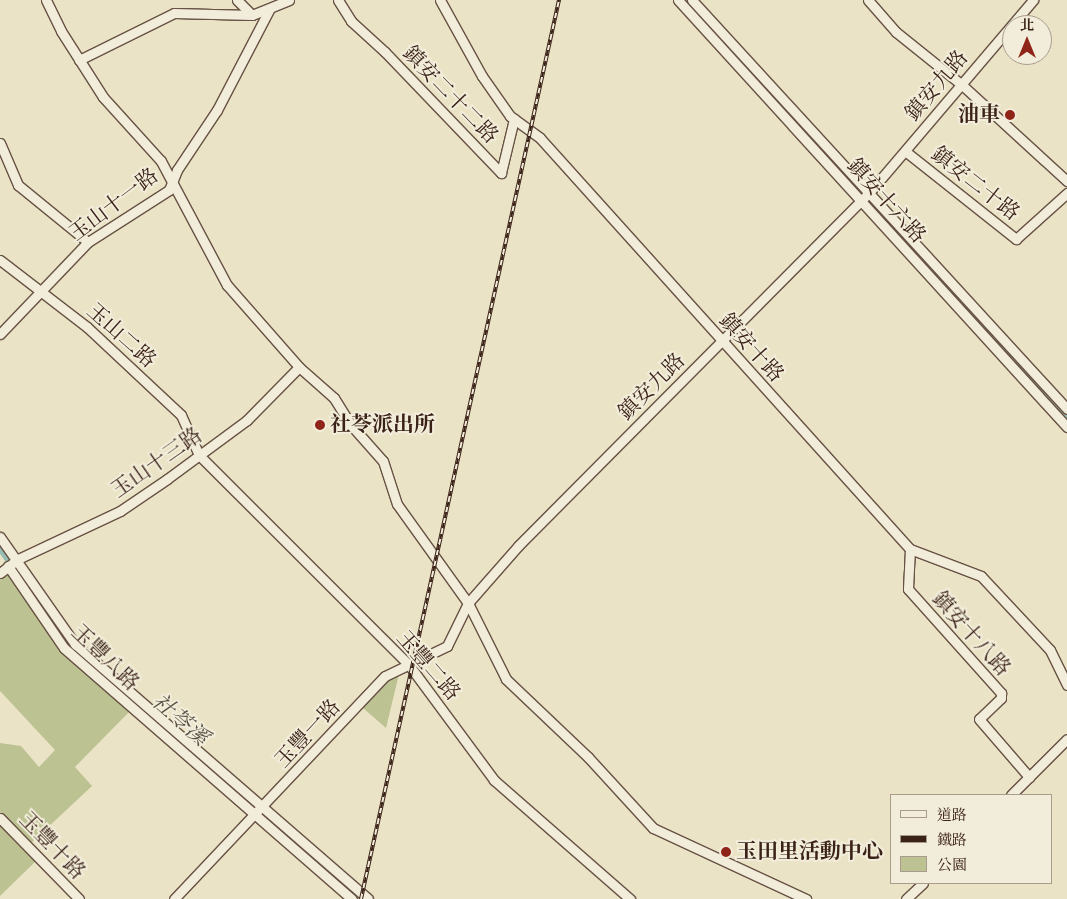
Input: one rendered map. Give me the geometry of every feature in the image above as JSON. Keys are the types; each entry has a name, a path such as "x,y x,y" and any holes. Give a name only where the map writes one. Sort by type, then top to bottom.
{"street":[{"path":"46,0 79,60 103,97 149,144 174,182 226,284 299,367 334,398 350,425 384,461 397,504 468,603 506,679 588,757 653,828 806,899"},
{"path":"237,0 252,15"},
{"path":"79,60 174,13 252,15 269,10 289,0"},
{"name":"鎮安二十二路","path":"338,0 351,21 385,52 501,173 514,119"},
{"name":"鎮安十路","path":"440,0 482,76 514,119 540,138 910,549 981,576 1050,650 1067,685"},
{"name":"鎮安十六路","path":"678,0 864,198 1067,427"},
{"path":"692,0 864,198 1067,409"},
{"path":"868,0 896,32 961,84 1067,181"},
{"name":"鎮安九路","path":"468,603 519,546 864,198 1033,0"},
{"name":"玉山十一路","path":"0,334 88,242 169,190 174,182 177,170 217,110 269,10"},
{"path":"0,143 18,185 88,242"},
{"name":"鎮安二十路","path":"905,151 1016,239 1067,193"},
{"name":"玉山二路","path":"0,260 87,327 181,415 199,455"},
{"name":"玉山十三路","path":"0,573 13,563 120,510 247,420 299,367"},
{"name":"玉豐二路","path":"199,455 409,666 494,780 630,899"},
{"path":"0,537 13,563 75,644 259,811 368,899"},
{"name":"鎮安十八路","path":"910,549 908,589 1001,694 1001,698 979,719 1029,777"},
{"name":"玉豐八路","path":"13,563 64,648 259,811 352,899"},
{"name":"玉豐一路","path":"174,899 385,676 447,646 468,603"},
{"path":"1012,794 1067,739"},
{"name":"玉豐十路","path":"0,818 79,899"},
{"path":"906,899 922,884"}],"green space":[{"path":"6,571 62,650 130,711 75,767 92,786 30,844 0,812 0,743 21,746 39,767 55,750 0,691 0,576"},
{"path":"399,674 386,728 363,708 388,680"},
{"path":"0,825 36,861 0,896"}],"waterway":[{"path":"685,0 801,126"},
{"path":"808,135 1067,419"},
{"name":"社苓溪","path":"0,548 70,647 198,759"}],"railway":[{"path":"361,899 559,0"}],"place":[{"name":"油車","path":"1010,115"},
{"name":"社苓派出所","path":"320,425"},
{"name":"玉田里活動中心","path":"726,852"}]}
